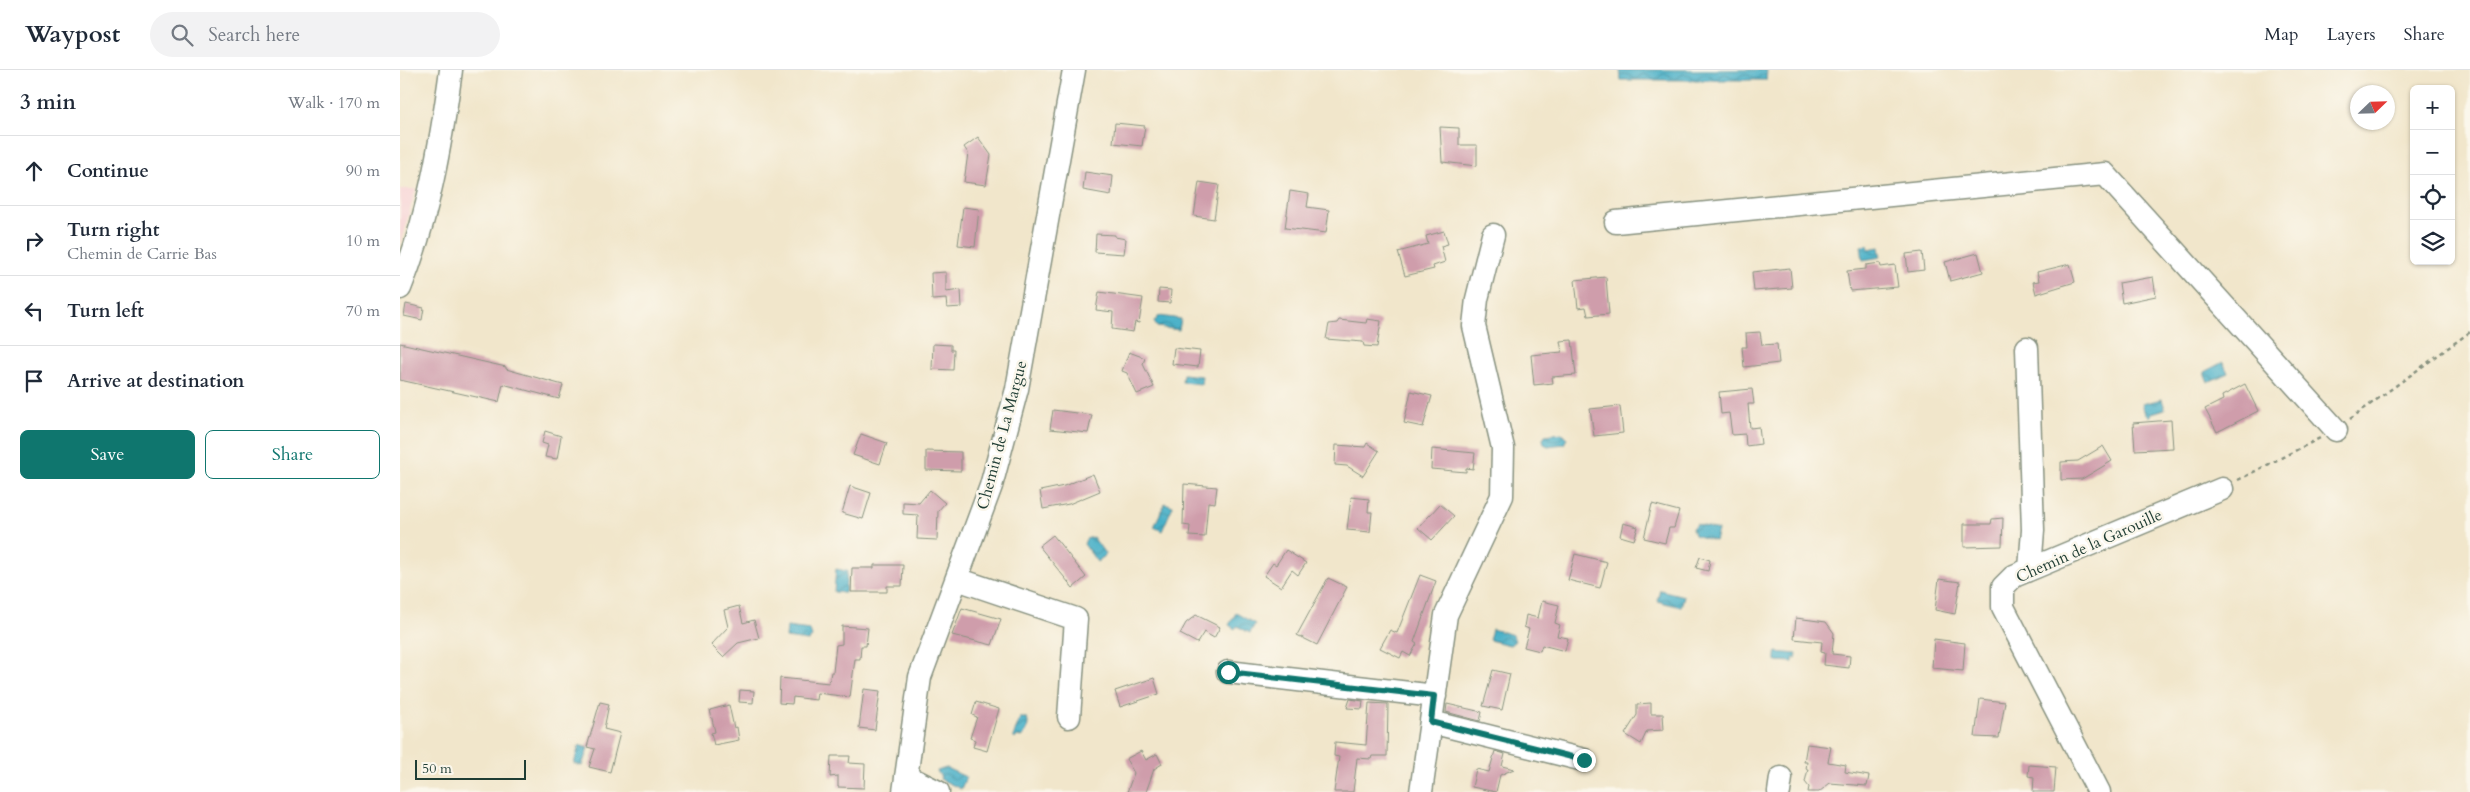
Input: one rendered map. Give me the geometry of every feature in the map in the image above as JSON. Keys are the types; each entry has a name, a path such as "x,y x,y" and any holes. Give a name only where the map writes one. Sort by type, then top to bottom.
{"street":[{"path":"400,288 409,267 440,145 452,70"},
{"name":"Chemin de La Margue","path":"905,784 920,677 991,486 1017,389 1074,70"},
{"path":"1616,222 2105,174 2336,430"},
{"path":"1421,792 1446,614 1502,496 1503,448 1474,326 1477,299 1493,235"},
{"path":"2027,348 2033,530 2030,568"},
{"name":"Chemin de la Garouille","path":"2099,792 2003,607 2003,587 2014,576 2030,568 2222,489"},
{"path":"957,579 1076,619 1069,717"},
{"path":"1228,672 1434,696"},
{"path":"1431,722 1584,760"},
{"path":"905,784 938,792"}],"shaded area":[{"path":"400,189 416,189 400,244"}],"water":[{"path":"1620,70 1767,70 1766,80 1621,80"},
{"path":"1868,245 1869,249 1879,247 1881,257 1863,260 1861,246"},
{"path":"1159,316 1181,319 1179,330 1157,327 1154,322"},
{"path":"2223,362 2228,373 2208,382 2204,372"},
{"path":"1183,374 1202,376 1201,384 1182,382"},
{"path":"2162,399 2165,409 2152,413 2150,417 2145,414 2142,404"},
{"path":"1562,433 1567,438 1564,444 1548,446 1544,444 1543,439 1545,435"},
{"path":"1165,503 1173,506 1162,531 1154,527"},
{"path":"1696,524 1718,530 1715,541 1694,535 1692,528"},
{"path":"1093,537 1106,555 1097,562 1084,544 1086,539"},
{"path":"836,569 847,571 845,593 834,592"},
{"path":"1660,590 1684,596 1681,607 1657,601"},
{"path":"1236,613 1255,624 1250,633 1237,626 1235,629 1229,625"},
{"path":"787,627 810,630 812,637 808,641 786,638"},
{"path":"1492,629 1513,635 1515,641 1510,645 1489,640"},
{"path":"1776,652 1797,654 1796,658 1793,658 1793,662 1776,661"},
{"path":"1020,718 1027,718 1028,726 1023,736 1017,736 1015,739 1013,737"},
{"path":"579,745 588,748 582,766 574,764"},
{"path":"946,768 966,777 961,789 940,779 941,777 937,771"}],"building":[{"path":"1115,123 1145,126 1142,146 1113,143"},
{"path":"1440,127 1459,128 1459,145 1477,145 1477,166 1442,162"},
{"path":"978,137 991,155 986,185 964,182 968,153 964,147"},
{"path":"1085,172 1113,176 1111,195 1083,190"},
{"path":"1199,182 1219,185 1214,219 1194,216"},
{"path":"1290,191 1309,194 1307,207 1329,210 1326,233 1285,228"},
{"path":"963,207 979,209 975,247 958,245"},
{"path":"1444,231 1448,244 1441,246 1445,262 1433,266 1434,269 1405,276 1398,252 1428,244 1426,236"},
{"path":"1096,234 1115,235 1115,237 1126,239 1124,254 1095,252"},
{"path":"1922,252 1924,270 1908,272 1906,254"},
{"path":"1978,253 1983,272 1950,281 1945,262"},
{"path":"1880,263 1881,267 1895,265 1898,287 1850,291 1847,271 1866,269 1866,265"},
{"path":"2070,264 2075,282 2036,294 2033,282 2039,281 2037,272"},
{"path":"1790,268 1792,288 1754,291 1752,272"},
{"path":"946,272 946,292 961,290 962,307 947,308 946,299 932,300 931,273"},
{"path":"1606,277 1609,314 1588,316 1586,307 1578,308 1575,280"},
{"path":"2153,277 2156,296 2122,303 2119,283"},
{"path":"1159,289 1171,290 1170,303 1158,302"},
{"path":"1099,292 1143,298 1139,323 1135,322 1133,332 1112,329 1113,312 1096,310"},
{"path":"406,304 424,308 422,320 404,316"},
{"path":"1367,319 1381,321 1377,347 1364,346 1363,342 1326,339 1329,324 1337,323 1339,320 1366,323"},
{"path":"1760,332 1762,345 1777,344 1779,363 1744,367 1742,347 1747,347 1746,333"},
{"path":"1572,340 1576,375 1552,377 1553,383 1534,385 1531,355 1562,352 1560,341"},
{"path":"400,343 506,367 506,369 563,385 559,399 503,384 499,402 400,380"},
{"path":"933,344 951,345 951,350 954,350 953,370 932,369"},
{"path":"1174,348 1200,351 1198,367 1172,364"},
{"path":"1129,352 1145,358 1143,364 1154,387 1137,394 1127,373 1122,371"},
{"path":"2245,384 2258,411 2217,432 2205,409 2223,400 2222,396"},
{"path":"1752,389 1754,404 1748,404 1750,428 1759,427 1761,444 1746,446 1745,434 1732,435 1729,413 1721,414 1719,392"},
{"path":"1411,391 1432,396 1423,427 1404,423"},
{"path":"1620,406 1623,433 1594,436 1590,409"},
{"path":"1053,410 1092,415 1088,433 1050,429"},
{"path":"2171,420 2173,448 2135,450 2133,423"},
{"path":"545,431 561,436 557,459 545,457 548,445 542,443"},
{"path":"861,434 887,443 880,464 853,455"},
{"path":"1367,443 1379,451 1363,476 1347,466 1335,465 1336,445 1365,447"},
{"path":"2103,446 2112,461 2082,479 2061,480 2061,462 2078,461"},
{"path":"1432,449 1475,453 1473,469 1466,468 1466,472 1431,469"},
{"path":"926,451 961,452 961,471 926,470"},
{"path":"1093,474 1100,491 1069,504 1043,509 1040,491 1064,486"},
{"path":"1184,484 1217,487 1215,503 1208,502 1205,537 1189,536 1190,526 1183,525"},
{"path":"850,486 871,493 863,519 842,513"},
{"path":"930,490 945,503 938,511 937,540 917,539 918,515 903,514 903,502 919,503"},
{"path":"1351,497 1369,499 1368,512 1372,512 1370,532 1347,530"},
{"path":"1440,504 1454,516 1432,540 1418,528"},
{"path":"1652,504 1679,511 1674,528 1669,528 1665,543 1644,538"},
{"path":"2003,518 2002,546 1964,547 1964,524 1991,524 1992,519"},
{"path":"1623,523 1638,527 1634,540 1620,536"},
{"path":"1053,535 1086,577 1073,588 1039,546"},
{"path":"1286,550 1306,563 1298,575 1292,570 1281,587 1264,576 1273,563 1276,565"},
{"path":"1575,554 1607,562 1600,588 1568,580"},
{"path":"1700,557 1710,560 1708,571 1696,568"},
{"path":"874,565 903,565 902,586 887,586 887,592 851,592 852,568 874,568"},
{"path":"1420,575 1436,581 1414,642 1417,644 1410,656 1403,652 1400,658 1380,648 1390,630 1397,633"},
{"path":"1328,578 1347,587 1317,645 1297,635"},
{"path":"1939,579 1960,582 1955,614 1935,610"},
{"path":"1542,601 1559,605 1555,623 1560,625 1557,636 1568,638 1565,651 1542,645 1540,651 1524,647 1529,629 1524,627 1526,615 1538,618"},
{"path":"739,606 743,623 754,620 759,638 738,643 723,657 711,645 728,627 724,610"},
{"path":"962,608 1001,619 992,645 952,635"},
{"path":"1196,615 1220,627 1214,638 1204,632 1197,643 1180,634 1186,623"},
{"path":"1796,618 1826,622 1834,633 1832,654 1850,656 1849,668 1824,665 1825,653 1821,652 1822,642 1794,639"},
{"path":"842,626 868,628 866,646 861,646 860,659 855,659 850,697 817,693 816,700 793,697 792,704 779,703 780,678 829,683 831,672 833,672 836,645 842,644"},
{"path":"1934,639 1965,643 1963,671 1932,668"},
{"path":"1493,670 1510,674 1502,710 1483,706"},
{"path":"1154,678 1159,694 1120,707 1115,691"},
{"path":"864,689 880,691 875,730 859,728"},
{"path":"740,690 754,691 753,703 739,702"},
{"path":"1350,699 1363,701 1362,709 1347,708"},
{"path":"1980,699 2005,702 1999,738 1975,737"},
{"path":"600,702 609,704 604,729 620,733 610,772 589,767 595,749 587,747"},
{"path":"976,702 999,709 987,751 973,747 975,740 970,738 977,717 972,715"},
{"path":"1369,703 1388,704 1387,756 1372,756 1371,759 1357,758 1353,792 1334,792 1339,757 1334,756 1335,742 1366,745"},
{"path":"1651,703 1651,714 1663,714 1664,730 1647,731 1641,744 1625,734 1637,715 1637,704"},
{"path":"1447,704 1482,712 1480,721 1446,712"},
{"path":"729,705 734,728 737,727 739,740 714,745 711,733 715,732 710,710"},
{"path":"1807,744 1831,747 1828,762 1846,765 1845,772 1869,776 1867,786 1830,783 1819,792 1808,792 1809,787 1805,782 1808,769 1806,769 1807,762 1804,762"},
{"path":"1141,751 1146,760 1157,754 1162,764 1154,769 1146,792 1127,792 1134,773 1126,759"},
{"path":"1495,751 1505,754 1502,766 1514,769 1500,775 1496,792 1472,787 1476,769 1489,772"},
{"path":"831,756 850,756 849,763 865,764 864,788 838,787 838,776 830,777"},
{"path":"2029,765 2056,767 2054,792 2033,792 2034,777 2028,776"}],"route":[{"path":"1228,672 1434,696 1431,722 1584,760"}]}
